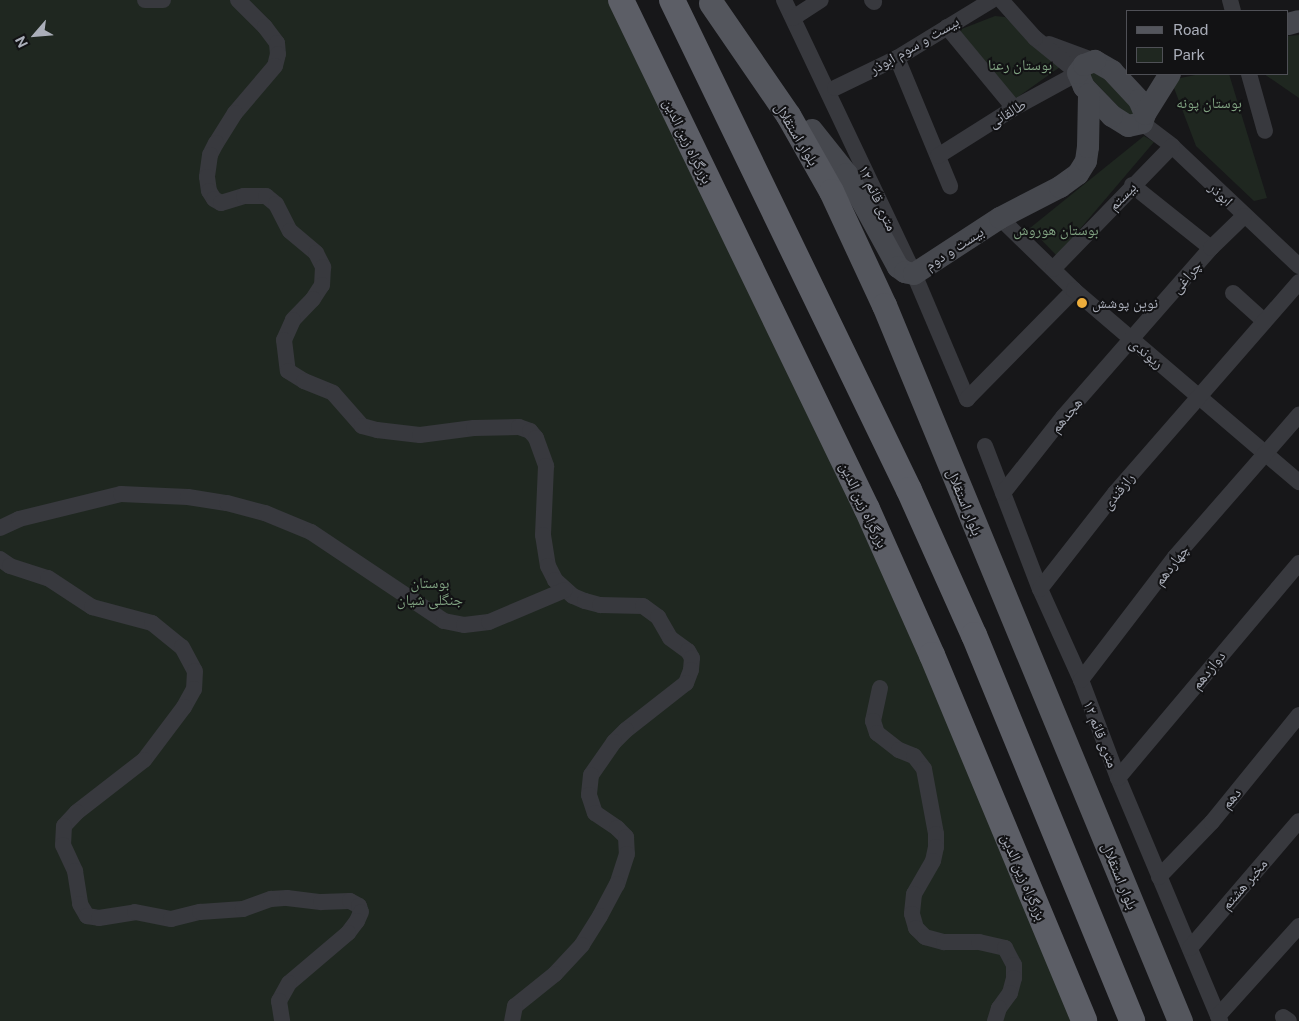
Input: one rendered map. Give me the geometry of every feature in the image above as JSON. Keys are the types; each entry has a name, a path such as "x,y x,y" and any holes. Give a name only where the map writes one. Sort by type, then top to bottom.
{"highway":[{"name":"بزرگراه زین الدین","path":"621,0 866,509 932,655 1084,1021"},
{"path":"672,0 909,490 974,635 1132,1021"}],"main road":[{"name":"بلوار استقلال","path":"721,1 812,130 844,188 892,290 1211,1019"},
{"name":"بلوار استقلال","path":"721,1 831,191 884,305 1180,1021"},
{"path":"1086,67 1126,60"},
{"path":"1086,67 1090,94 1112,116 1128,126 1143,119 1169,75"},
{"path":"1086,67 1112,71 1139,100 1143,119"},
{"name":"بیست و دوم","path":"812,130 847,174 898,267 905,272 914,274 1000,218 1060,187 1078,174 1086,161 1090,94"}],"street":[{"path":"145,0 163,0"},
{"path":"238,0 254,15 277,43 278,54 274,66 235,113 216,143 210,155 207,178 209,191 214,198 222,203 244,196 266,196 276,204 290,231 316,253 323,268 322,284 313,299 293,320 284,340 284,357 288,371 304,381 333,393 362,426 377,430 420,435 474,428 519,427 530,431 536,438 546,466 543,535 548,566 555,580 565,590 585,601 600,605 643,606 658,617 670,638 688,651 692,658 692,670 686,683 638,719 614,742 591,775 589,795 594,813 617,828 626,838 627,854 617,884 582,944 555,974 515,1006 512,1021"},
{"name":"۱۲ متری قائم","path":"784,0 914,274 966,399 1074,290"},
{"path":"793,18 821,0"},
{"name":"بیست و سوم ابوذر","path":"835,88 896,58 992,0"},
{"path":"1001,0 1035,38 1086,67"},
{"path":"948,27 1014,108"},
{"path":"896,58 950,186"},
{"name":"طالقانی","path":"938,156 1014,108 1086,67"},
{"path":"1249,75 1265,131"},
{"name":"ابوذر","path":"1143,119 1299,266"},
{"name":"بیستم","path":"1054,270 1132,185 1172,146"},
{"path":"1132,185 1211,248"},
{"name":"چراغی","path":"1131,340 1211,248 1244,216"},
{"name":"ریوندی","path":"1000,218 1074,290 1299,482"},
{"name":"رازقندی","path":"1040,589 1115,493 1299,282"},
{"path":"1233,293 1264,321"},
{"name":"هجدهم","path":"1003,493 1057,424 1131,340"},
{"name":"چهاردهم","path":"1081,680 1175,557 1299,415"},
{"name":"۱۲ متری قائم","path":"985,446 1040,589 1081,680 1118,778 1190,948 1211,1019"},
{"path":"0,528 19,520 121,494 188,497 227,503 265,513 311,532 444,620 464,625 489,622 565,590"},
{"path":"0,559 10,566 48,578 92,607 152,622 182,647 195,671 194,690 184,707 144,760 77,812 64,826 63,846 75,872 80,904 87,916 99,918 135,912 171,919 200,912 243,909 272,899 287,898 321,902 350,901 359,906 358,921 348,933 289,983 279,1001 282,1021"},
{"name":"دوازدهم","path":"1118,778 1299,563"},
{"path":"880,688 873,721 875,727 885,740 914,756 924,769 936,834 933,861 914,894 912,914 916,928 925,937 944,942 980,942 1004,948 1014,965 1014,978 1010,993 999,1008 995,1021"},
{"name":"دهم","path":"1159,877 1212,822 1299,715"},
{"name":"مخبر هشتم","path":"1190,948 1299,821"},
{"path":"1211,1019 1299,926"}],"green space":[{"name":"بوستان جنگلی شیان","path":"0,0 630,0 1088,1021 0,1021"},
{"name":"بوستان رعنا","path":"995,16 1005,17 1060,67 1015,99 959,30"},
{"path":"1299,35 1299,98 1265,75 1289,75 1289,36"},
{"path":"1092,70 1135,102 1132,121 1088,75"},
{"name":"بوستان پونه","path":"1195,75 1229,75 1267,198 1254,201 1196,146 1171,80"},
{"name":"بوستان هوروش","path":"1144,136 1154,142 1057,256 1030,228"}],"place":[{"name":"نوین پوشش","path":"1082,303"}]}
